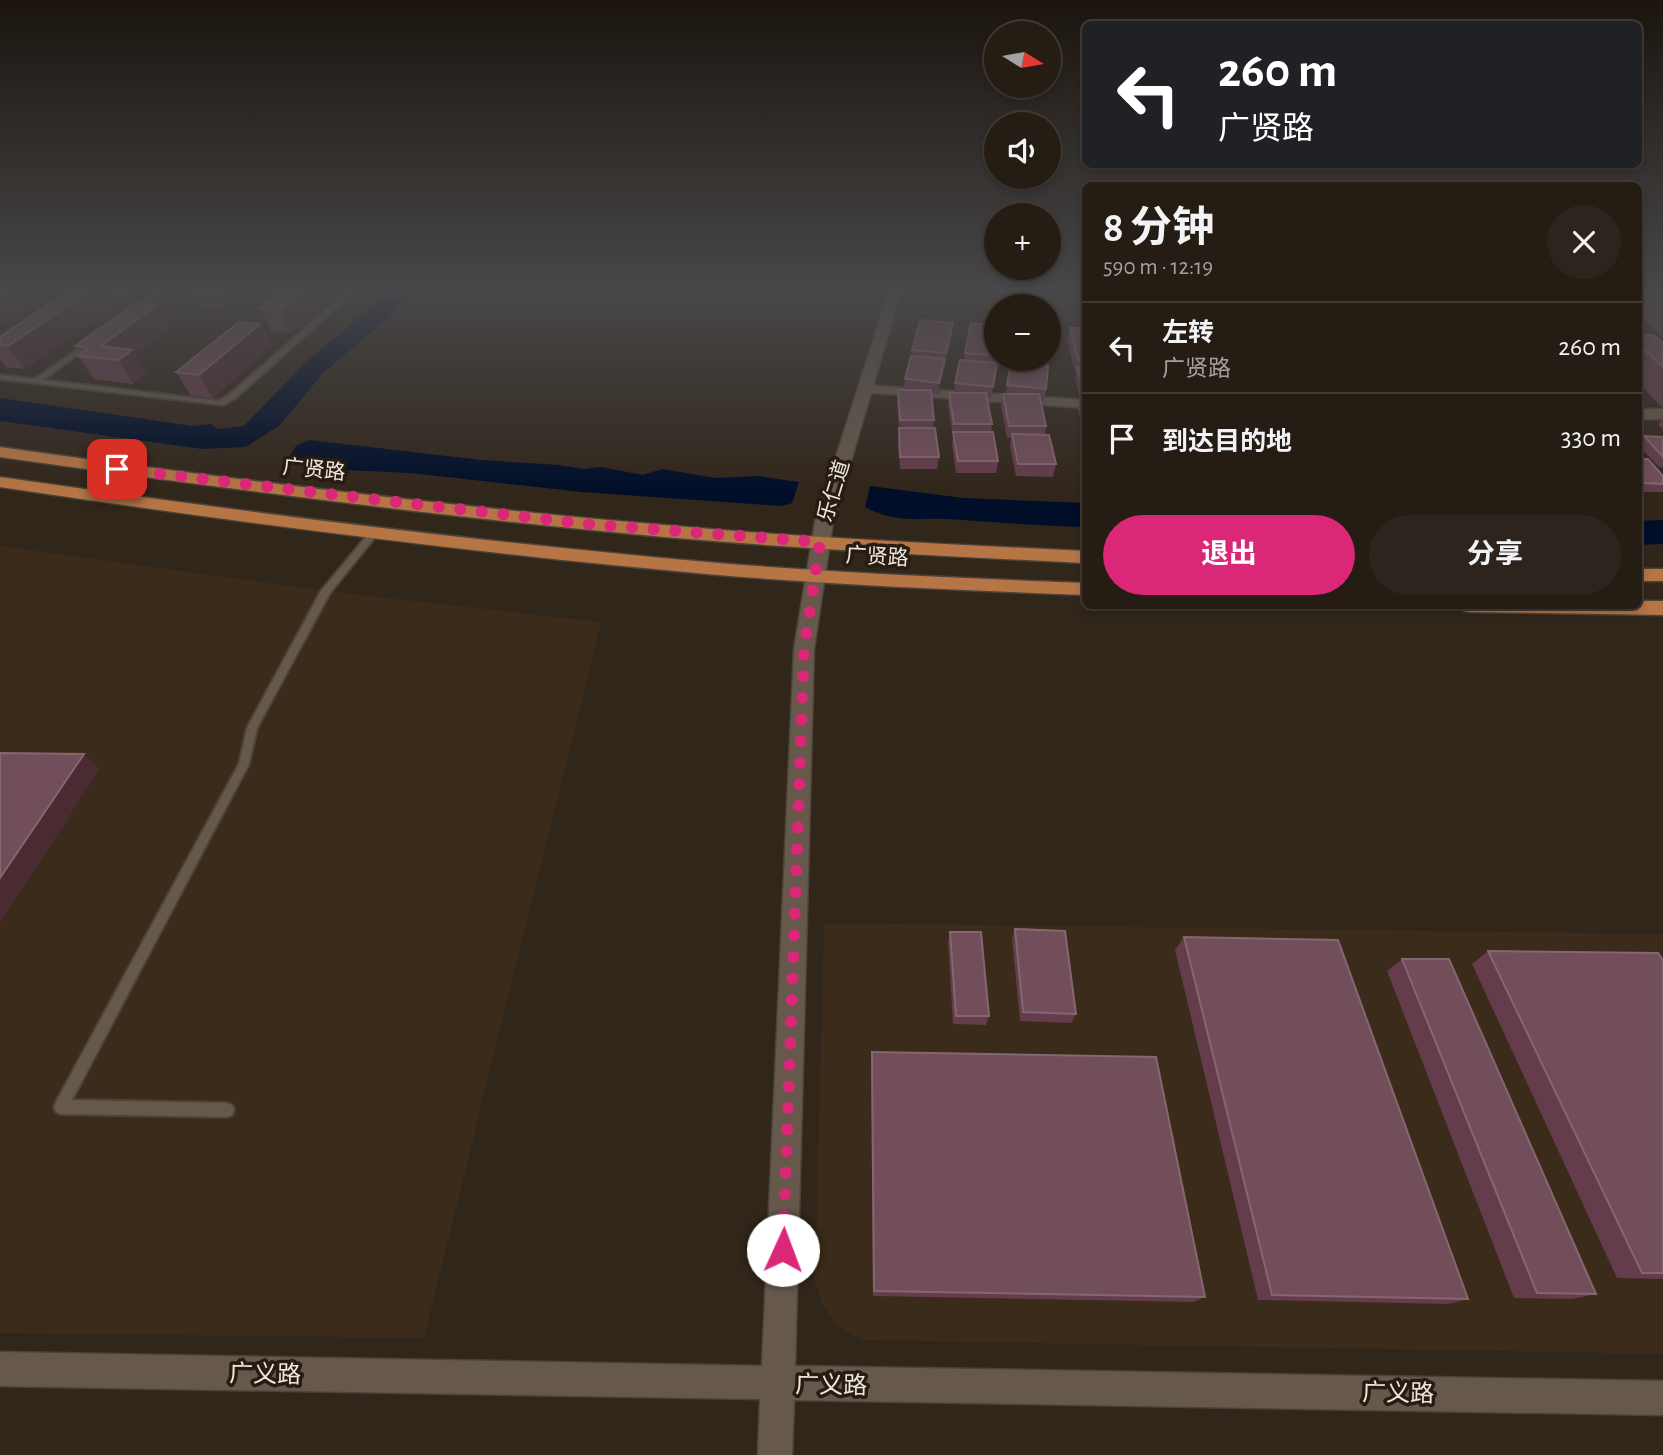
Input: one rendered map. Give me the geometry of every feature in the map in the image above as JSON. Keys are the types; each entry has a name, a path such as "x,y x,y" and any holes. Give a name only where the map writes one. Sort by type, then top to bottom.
{"main road":[{"name":"广贤路","path":"0,452 218,482 573,522 820,542 1082,557"},
{"name":"广贤路","path":"0,482 373,534 708,568 1082,589"},
{"path":"1642,575 1663,575"},
{"path":"1642,608 1663,608"}],"street":[{"name":"乐仁道","path":"775,1455 804,649 820,542 875,356"},
{"path":"865,389 1082,404"},
{"path":"1642,414 1663,414"},
{"name":"广义路","path":"0,1369 778,1385 1663,1398"}],"lane":[{"path":"35,382 72,356"},
{"path":"0,377 220,403 234,395 278,356"},
{"path":"227,1110 61,1107 244,764 252,728 326,591 373,534"}],"shaded area":[{"path":"0,546 326,591 601,622 424,1338 0,1333"},
{"path":"824,923 1663,934 1663,1354 863,1340 838,1327 823,1306 815,1281"}],"water":[{"path":"313,356 343,356 324,372 280,425 246,447 202,449 0,421 0,398 193,426 211,424 218,429 244,426"},
{"path":"309,440 482,460 584,469 601,467 643,475 662,469 716,478 757,476 799,482 792,503 782,506 582,492 411,473 344,470 287,460 296,446"},
{"path":"870,486 963,498 1082,503 1082,527 896,518 865,507"},
{"path":"1663,520 1663,544 1642,545 1642,521"}],"building":[{"path":"78,356 124,356 118,360"},
{"path":"196,356 222,356 199,375 176,372"},
{"path":"911,356 945,359 939,383 905,379"},
{"path":"1651,356 1663,356 1663,367"},
{"path":"960,360 984,362 984,371 996,371 993,387 955,383"},
{"path":"1077,367 1082,367 1082,383"},
{"path":"1009,371 1048,371 1046,389 1007,385"},
{"path":"898,390 931,390 934,420 900,420"},
{"path":"949,393 986,393 992,424 954,424"},
{"path":"1003,394 1039,394 1046,426 1009,426"},
{"path":"899,428 935,428 939,457 900,457"},
{"path":"953,432 993,432 998,461 958,461"},
{"path":"1012,434 1049,435 1056,464 1018,464"},
{"path":"1644,436 1663,437 1663,457"},
{"path":"1642,459 1648,459 1663,476 1663,484 1642,483"},
{"path":"0,753 84,754 0,878"},
{"path":"1015,929 1065,931 1076,1014 1023,1012"},
{"path":"950,932 981,932 989,1016 956,1016"},
{"path":"1184,937 1338,940 1468,1299 1272,1295"},
{"path":"1488,951 1658,953 1663,960 1663,1273 1642,1273"},
{"path":"1402,959 1449,959 1596,1294 1537,1293"},
{"path":"872,1052 1156,1057 1205,1297 874,1291"}],"route":[{"path":"117,469 586,524 820,542 804,649 783,1250"}]}
